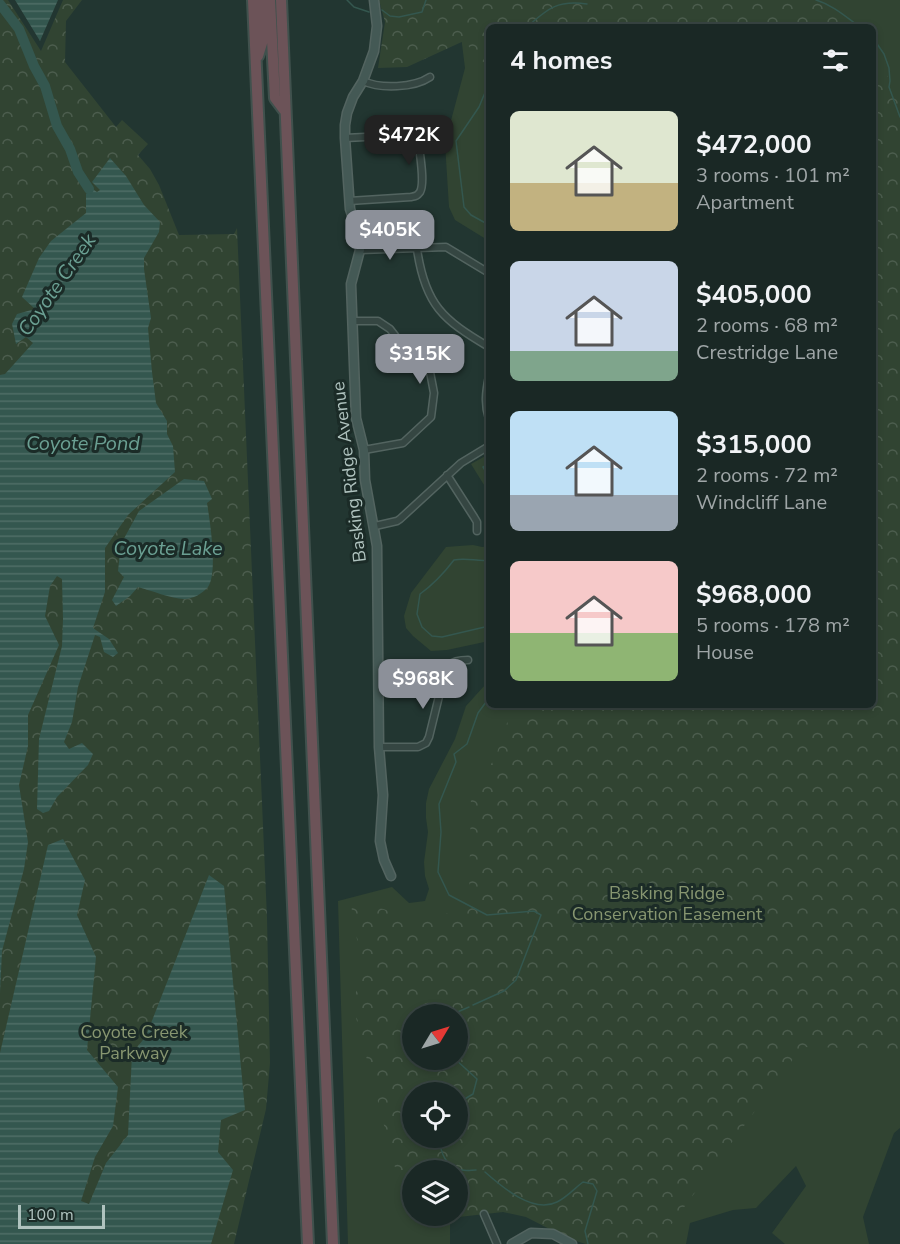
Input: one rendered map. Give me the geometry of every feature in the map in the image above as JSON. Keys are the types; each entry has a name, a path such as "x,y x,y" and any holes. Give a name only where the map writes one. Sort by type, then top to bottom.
{"highway":[{"path":"253,0 308,1244"},
{"path":"256,62 263,40 262,0"},
{"path":"270,0 275,98 284,110"},
{"path":"280,0 333,1244"}],"street":[{"name":"Basking Ridge Avenue","path":"375,3 377,26 374,51 363,81 347,113 345,138 349,201 360,250 351,284 356,418 364,450 365,480 377,546 379,747 383,795 380,841 384,860 391,876"},
{"path":"363,81 376,86 404,85 421,82 430,77"},
{"path":"345,138 405,135 415,137 419,146 422,185 419,193 411,197 349,201"},
{"path":"360,250 449,248 486,271"},
{"path":"417,249 422,278 435,304 454,325 486,345"},
{"path":"352,321 378,321 390,329 407,351 430,372 434,393 431,417 403,443 364,450"},
{"path":"486,393 486,408"},
{"path":"375,526 400,519 447,474 486,448"},
{"path":"447,474 477,522 477,531"},
{"path":"379,747 418,747 426,743 447,668 456,660 468,660"},
{"path":"378,684 442,684"},
{"path":"484,1214 497,1244"},
{"path":"512,1244 531,1233 553,1234 572,1244"}],"green space":[{"name":"Coyote Creek Parkway","path":"0,0 8,0 41,51 63,0 82,0 66,21 65,62 116,127 122,120 148,144 138,155 150,169 159,185 179,235 234,234 237,228 267,918 270,1063 266,1109 234,1244 0,1244"},
{"path":"379,0 812,0 831,5 846,24 486,24 486,63 473,56 466,40 407,67 378,68 385,22"},
{"name":"Basking Ridge Conservation Easement","path":"497,0 900,0 900,1128 894,1133 863,1217 869,1244 785,1244 772,1233 806,1186 796,1166 756,1208 733,1210 690,1223 686,1244 600,1244 521,1210 468,1216 468,1160 402,1160 402,1226 450,1226 450,1244 348,1244 338,901 392,887 409,903 425,901 429,889 424,862 428,832 426,803 429,789 455,739 466,706 485,685 486,708 876,708 876,24 486,24 486,239 455,220 449,207 445,143 465,68 458,12"},
{"name":"Basking Ridge Conservation Easement","path":"876,62 900,92 900,1049 802,1047 657,1244 586,1244 569,1239 526,1217 503,1212 468,1210 468,1160 402,1160 402,1185 398,1179 352,1002 363,974 350,899 413,918 422,912 438,918 440,913 463,915 469,899 471,795 495,758 509,717 531,708 876,708"},
{"path":"486,456 486,488 471,464"},
{"path":"486,546 486,642 431,651 406,628 404,616 411,593 446,547"}],"water":[{"path":"15,0 58,0 40,41"},
{"name":"Coyote Pond","path":"110,158 126,176 144,205 160,222 159,232 144,258 144,269 151,318 148,328 156,403 167,421 167,434 173,446 175,472 128,515 105,548 105,592 93,628 109,639 118,653 113,657 104,652 100,637 95,635 78,687 72,722 64,742 69,749 82,743 93,754 88,765 57,797 49,811 43,813 37,809 39,739 62,646 63,619 62,579 57,576 50,586 45,616 59,645 28,715 28,746 19,785 28,842 24,869 2,951 0,993 0,375 5,374 33,343 26,337 16,344 12,324 17,314 35,309 22,297 39,258 51,241 86,213 86,194 91,188 97,192 100,190 92,182"},
{"name":"Coyote Lake","path":"184,479 204,481 212,499 207,503 213,559 208,587 197,596 179,599 138,587 116,606 112,600 124,577 118,571 121,544 139,511"},
{"path":"63,839 85,880 77,915 96,957 87,1050 118,1087 113,1126 95,1157 81,1201 89,1204 106,1163 128,1135 132,1054 146,1036 209,875 224,886 245,1110 221,1120 218,1152 233,1170 211,1244 0,1244 0,1053 48,845"}],"waterway":[{"path":"347,0 354,7 369,12"},
{"path":"382,10 390,16 399,17 422,12 426,0"},
{"path":"816,0 834,8 856,24"},
{"path":"530,24 554,7 568,3 587,4"},
{"name":"Coyote Creek","path":"0,4 19,29 45,86 57,126 70,149 78,172 89,189"},
{"path":"876,42 884,54 889,68 889,87 900,117"},
{"path":"486,90 479,107 456,141 464,207 471,215 486,223"},
{"path":"486,466 483,467 486,472"},
{"path":"486,560 454,560 439,578 420,594 417,614 422,627 432,636 442,637 486,627"},
{"path":"473,1005 504,991 516,980 541,915 534,911 487,915 449,895 438,872 441,832 439,804 456,762 454,754 467,744 478,713 486,702"},
{"path":"467,1070 477,1079 473,1094 468,1097"},
{"path":"441,1148 448,1163 456,1169 476,1170"},
{"path":"485,1172 518,1197 538,1204 548,1205 557,1202 583,1182 593,1184 597,1191 585,1231 588,1244"}]}
